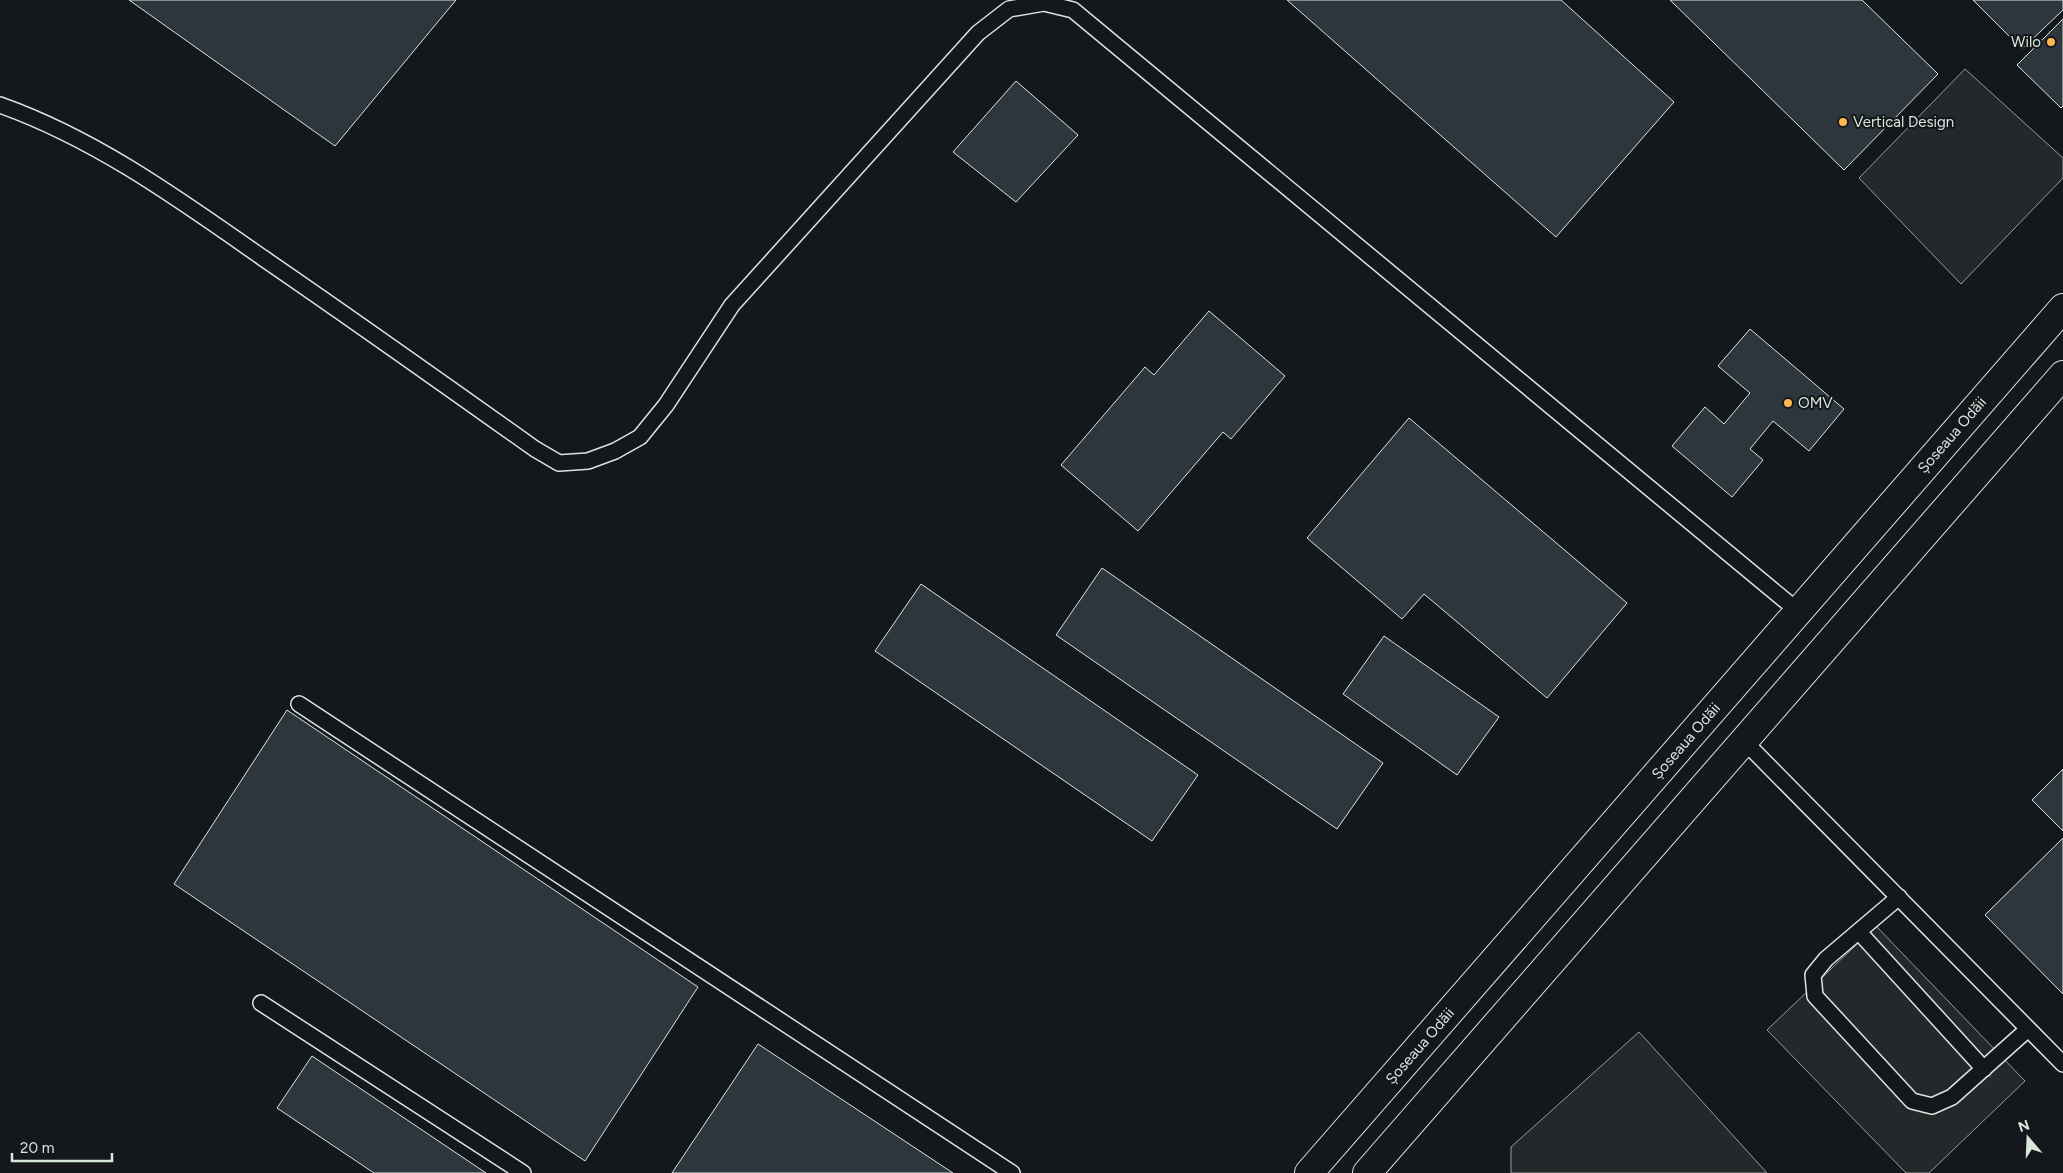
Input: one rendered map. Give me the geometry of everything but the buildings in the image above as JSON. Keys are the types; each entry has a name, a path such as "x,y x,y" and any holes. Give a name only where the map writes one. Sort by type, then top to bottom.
{"main road":[{"name":"Șoseaua Odăii","path":"1309,1173 2063,308"},
{"path":"1374,1170 1744,740 2063,375"}],"lane":[{"path":"0,105 49,125 144,176 387,343 535,449 559,463 588,460 615,451 640,437 666,405 732,305 978,33 1009,9 1043,1 1073,10 1799,612"},
{"path":"299,704 1012,1173"},
{"path":"1744,740 2063,1064"},
{"path":"1899,897 1826,959 1813,975 1815,996 1912,1101 1932,1106 1952,1097 2028,1029"},
{"path":"1858,932 1984,1069"},
{"path":"261,1003 523,1173"}],"shaded area":[{"path":"1965,69 2063,158 2063,178 1961,284 1859,178"},
{"path":"1876,926 2025,1081 1929,1173 1906,1173 1767,1030"},
{"path":"1639,1032 1767,1173 1511,1173 1511,1147"}],"place":[{"name":"Wilo","path":"2051,42"},
{"name":"Vertical Design","path":"1843,122"},
{"name":"OMV","path":"1788,403"}]}
